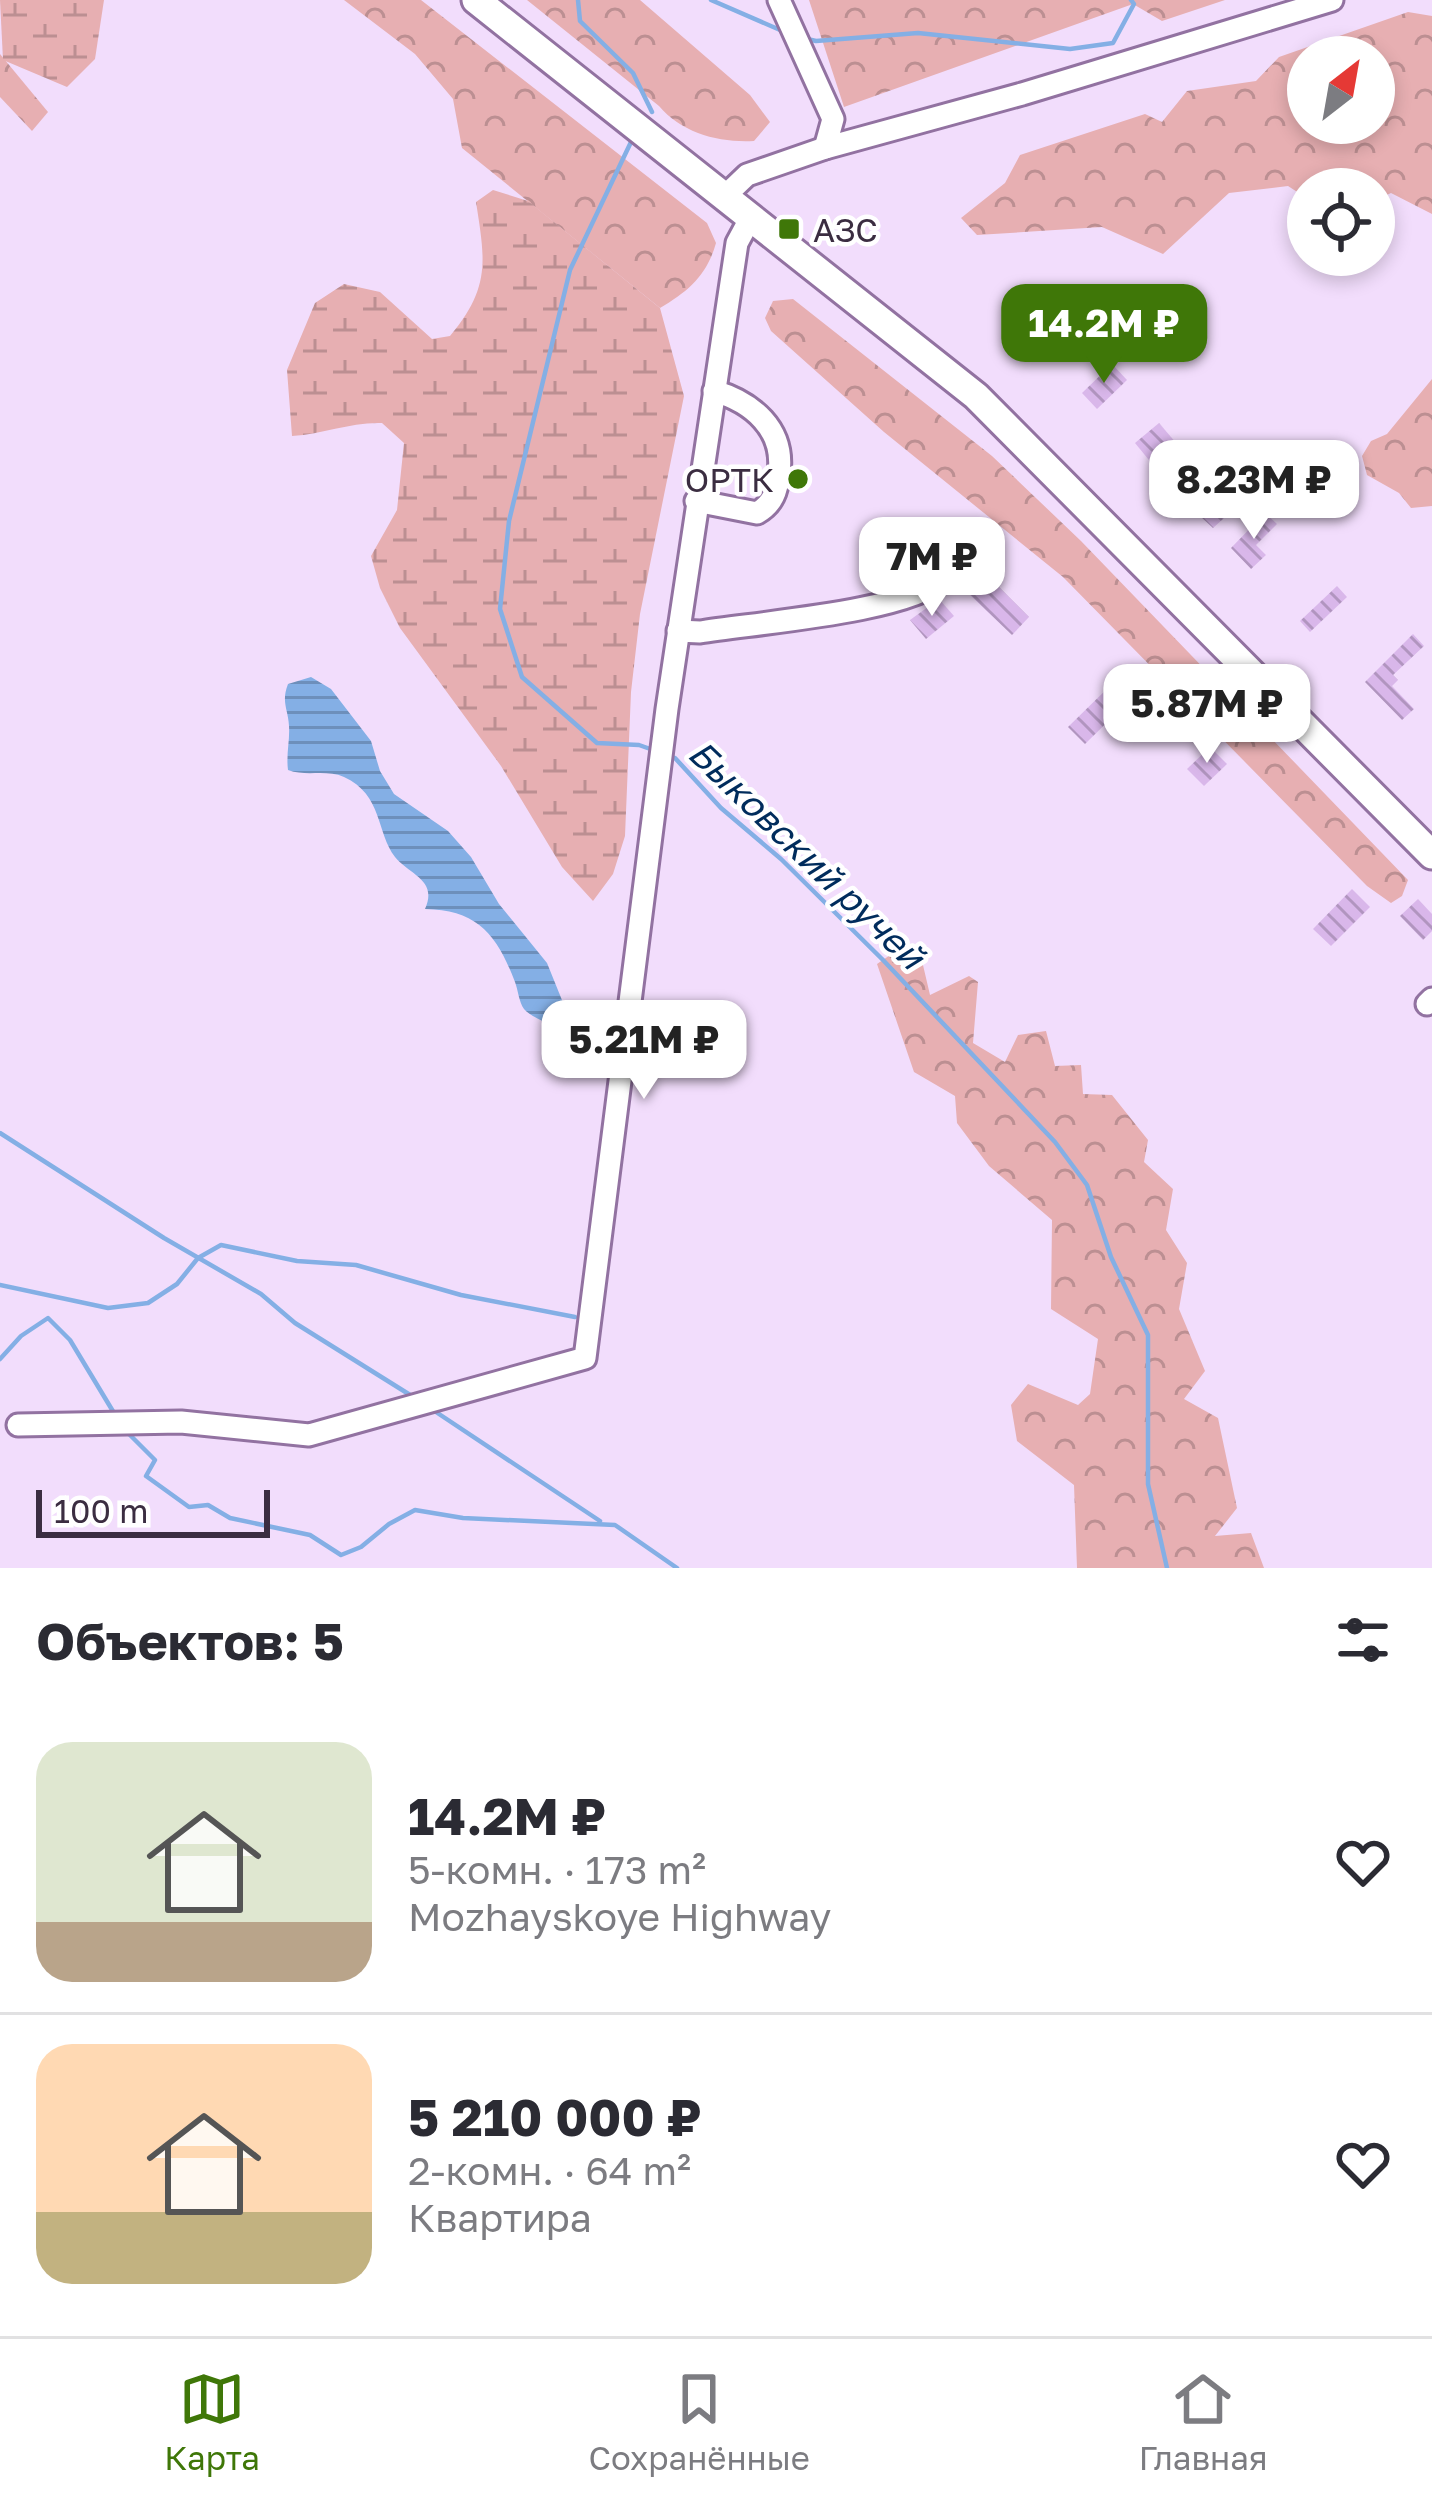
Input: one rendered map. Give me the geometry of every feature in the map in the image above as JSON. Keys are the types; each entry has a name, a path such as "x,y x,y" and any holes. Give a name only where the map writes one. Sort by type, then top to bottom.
{"main road":[{"path":"476,0 1004,421 1432,855"}],"street":[{"path":"778,0 833,119 825,148"},
{"path":"725,196 747,175 825,148 1068,81 1333,0"},
{"path":"18,1425 182,1422 309,1435 585,1358 696,501 737,243 751,217"},
{"path":"696,501 757,513 767,507 778,485 779,451 768,424 744,403 714,391"},
{"path":"678,631 700,632 860,607 927,591 944,578"}],"green space":[{"path":"0,0 104,0 95,59 67,87 3,60"},
{"path":"344,0 421,0 707,223 716,243 702,273 660,308 462,148 453,99 415,54"},
{"path":"527,0 640,0 750,95 770,122 754,141 715,138 690,129"},
{"path":"809,0 1225,0 1162,21 1133,4 844,107"},
{"path":"1408,12 1432,16 1432,214 1395,195 1395,168 1287,168 1287,186 1229,193 1163,254 1102,227 977,235 961,218 1005,183 1020,155 1145,114 1162,122 1187,91 1256,81 1287,54 1287,144 1395,144 1395,36 1339,36"},
{"path":"0,54 48,112 32,131 0,97"},
{"path":"493,190 528,201 660,308 684,396 640,614 631,692 625,836 613,874 593,901 562,867 501,766 400,628 380,588 371,556 397,510 404,443 382,423 292,436 287,370 315,303 344,284 380,292 432,339 450,336 479,287 483,257 476,202"},
{"path":"793,299 992,456 1081,541 1408,880 1402,896 1391,903 1367,886 1063,577 884,432 771,331 765,318 773,301"},
{"path":"1432,379 1432,506 1411,508 1399,493 1367,475 1362,456 1371,441 1387,434"},
{"path":"919,948 930,995 969,976 978,982 973,1043 1005,1062 1018,1035 1046,1031 1055,1066 1081,1065 1083,1094 1112,1095 1148,1140 1144,1162 1173,1189 1166,1230 1187,1263 1179,1309 1205,1371 1184,1399 1218,1418 1237,1508 1215,1536 1251,1533 1264,1568 1077,1568 1074,1485 1017,1441 1011,1405 1028,1384 1078,1405 1090,1394 1098,1339 1051,1309 1052,1220 989,1166 957,1123 955,1096 914,1072 877,964 899,949"}],"water":[{"path":"311,677 331,689 371,741 380,771 394,794 448,831 471,857 499,904 547,963 568,1015 548,1024 529,1013 501,951 483,928 459,914 425,909 425,885 395,857 372,804 357,785 337,775 288,770 286,690 288,684"}],"building":[{"path":"1112,364 1127,380 1097,409 1082,393"},
{"path":"1159,423 1177,444 1153,465 1135,443"},
{"path":"1191,480 1204,495 1212,488 1233,510 1213,528 1176,494"},
{"path":"1265,513 1277,524 1256,545 1266,555 1251,569 1231,548"},
{"path":"987,575 1029,617 1012,635 969,594"},
{"path":"1337,586 1347,597 1310,632 1300,621"},
{"path":"939,599 954,616 926,639 910,620"},
{"path":"1413,634 1424,646 1393,675 1398,680 1392,686 1414,709 1402,720 1365,682"},
{"path":"1116,680 1133,697 1085,744 1068,727"},
{"path":"1210,747 1227,764 1204,786 1187,769"},
{"path":"1352,889 1370,907 1331,946 1313,929"},
{"path":"1418,899 1432,914 1432,931 1423,940 1400,916"}],"waterway":[{"name":"Быковский ручей","path":"578,0 580,21 633,73 652,112"},
{"name":"Быковский ручей","path":"711,0 787,33"},
{"name":"Быковский ручей","path":"803,38 918,33 1070,49 1113,43 1134,4 1131,0"},
{"name":"Быковский ручей","path":"631,142 570,270 509,521 500,609 522,677 597,743 639,745 656,751"},
{"name":"Быковский ручей","path":"667,755 883,960 1055,1142 1087,1185 1111,1257 1148,1335 1148,1484 1167,1568"},
{"path":"0,1133 261,1294 295,1323 415,1398"},
{"path":"0,1285 108,1308 148,1303 177,1284 198,1258 221,1245 297,1261 356,1265 461,1295 575,1317"},
{"path":"0,1359 21,1336 48,1318 70,1340 114,1413"},
{"path":"430,1408 600,1521"},
{"path":"127,1432 155,1460 146,1476 189,1507 208,1505 230,1518 310,1535 341,1555 415,1510 463,1518 615,1525 677,1568"}],"place":[{"name":"АЗС","path":"789,229"},
{"name":"ОРТК","path":"798,479"}]}
